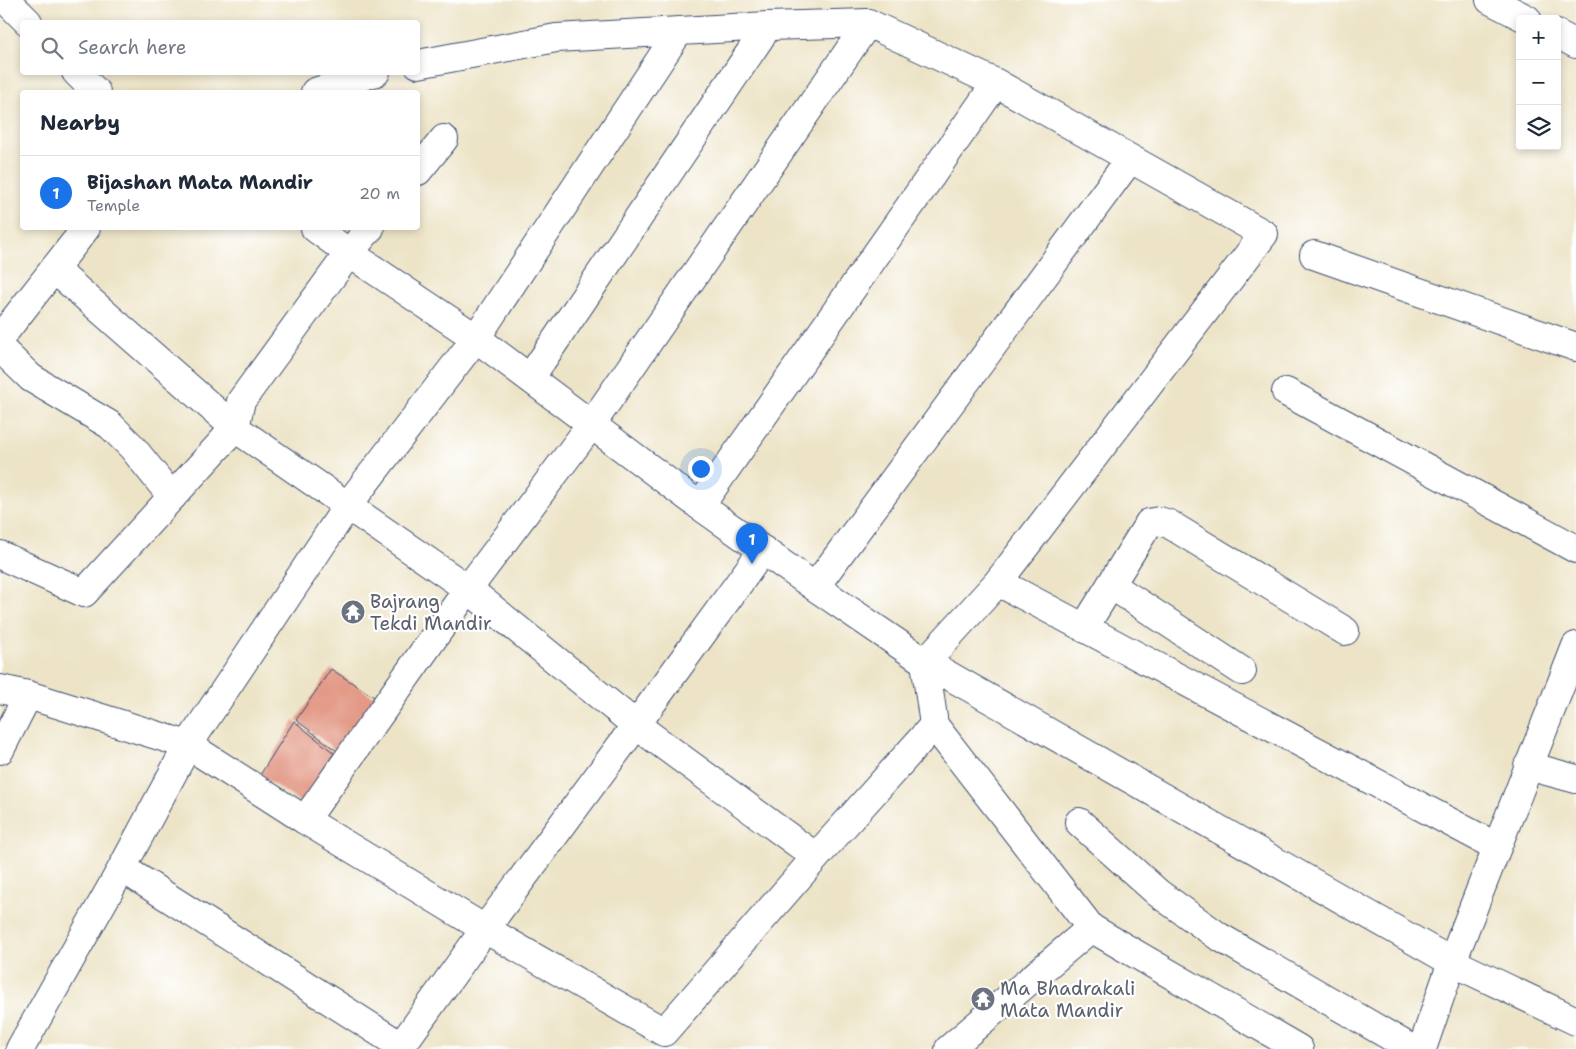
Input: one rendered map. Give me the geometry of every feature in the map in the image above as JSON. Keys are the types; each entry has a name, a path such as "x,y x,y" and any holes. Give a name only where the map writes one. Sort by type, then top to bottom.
{"street":[{"path":"6,0 26,20"},
{"path":"1490,0 1519,15"},
{"path":"305,820 468,589 591,425 868,23"},
{"path":"420,64 556,38 768,26 868,23 996,83 1264,234 998,582 925,662"},
{"path":"530,378 768,26"},
{"path":"20,1049 122,868 188,744 348,505 476,338 679,31"},
{"path":"1561,36 1576,44"},
{"path":"79,75 94,90"},
{"path":"320,90 367,75"},
{"path":"700,506 996,83"},
{"path":"420,168 444,139"},
{"path":"815,588 1130,159"},
{"path":"0,338 84,230"},
{"path":"318,230 348,253 476,338 700,506 815,588 925,662 1452,962 1576,1021"},
{"path":"0,555 84,593 235,428 241,401 348,253 368,230"},
{"path":"1314,255 1576,347"},
{"path":"54,269 235,428 468,589 636,725 816,857"},
{"path":"0,348 30,378 110,425 132,446 172,497"},
{"path":"1286,392 1576,549"},
{"path":"1084,628 1149,523 1159,521 1169,524 1345,631"},
{"path":"122,868 400,1048 484,929 763,550"},
{"path":"998,582 1497,847"},
{"path":"1111,585 1242,672"},
{"path":"1422,1049 1452,962 1576,646"},
{"path":"925,662 934,725 1091,928 1299,1049"},
{"path":"0,689 28,695 188,744 305,820 670,1041 816,857 934,725"},
{"path":"0,750 28,695"},
{"path":"1528,766 1576,779"},
{"path":"1079,822 1158,893 1218,936 1412,1049"},
{"path":"965,1045 1091,928"}],"building":[{"path":"331,669 374,697 337,751 296,720"},
{"path":"294,721 334,753 301,803 260,775"}],"place":[{"name":"Bijashan Mata Mandir","path":"752,564"},
{"name":"Bajrang Tekdi Mandir","path":"353,612"},
{"name":"Ma Bhadrakali Mata Mandir","path":"983,999"}]}
